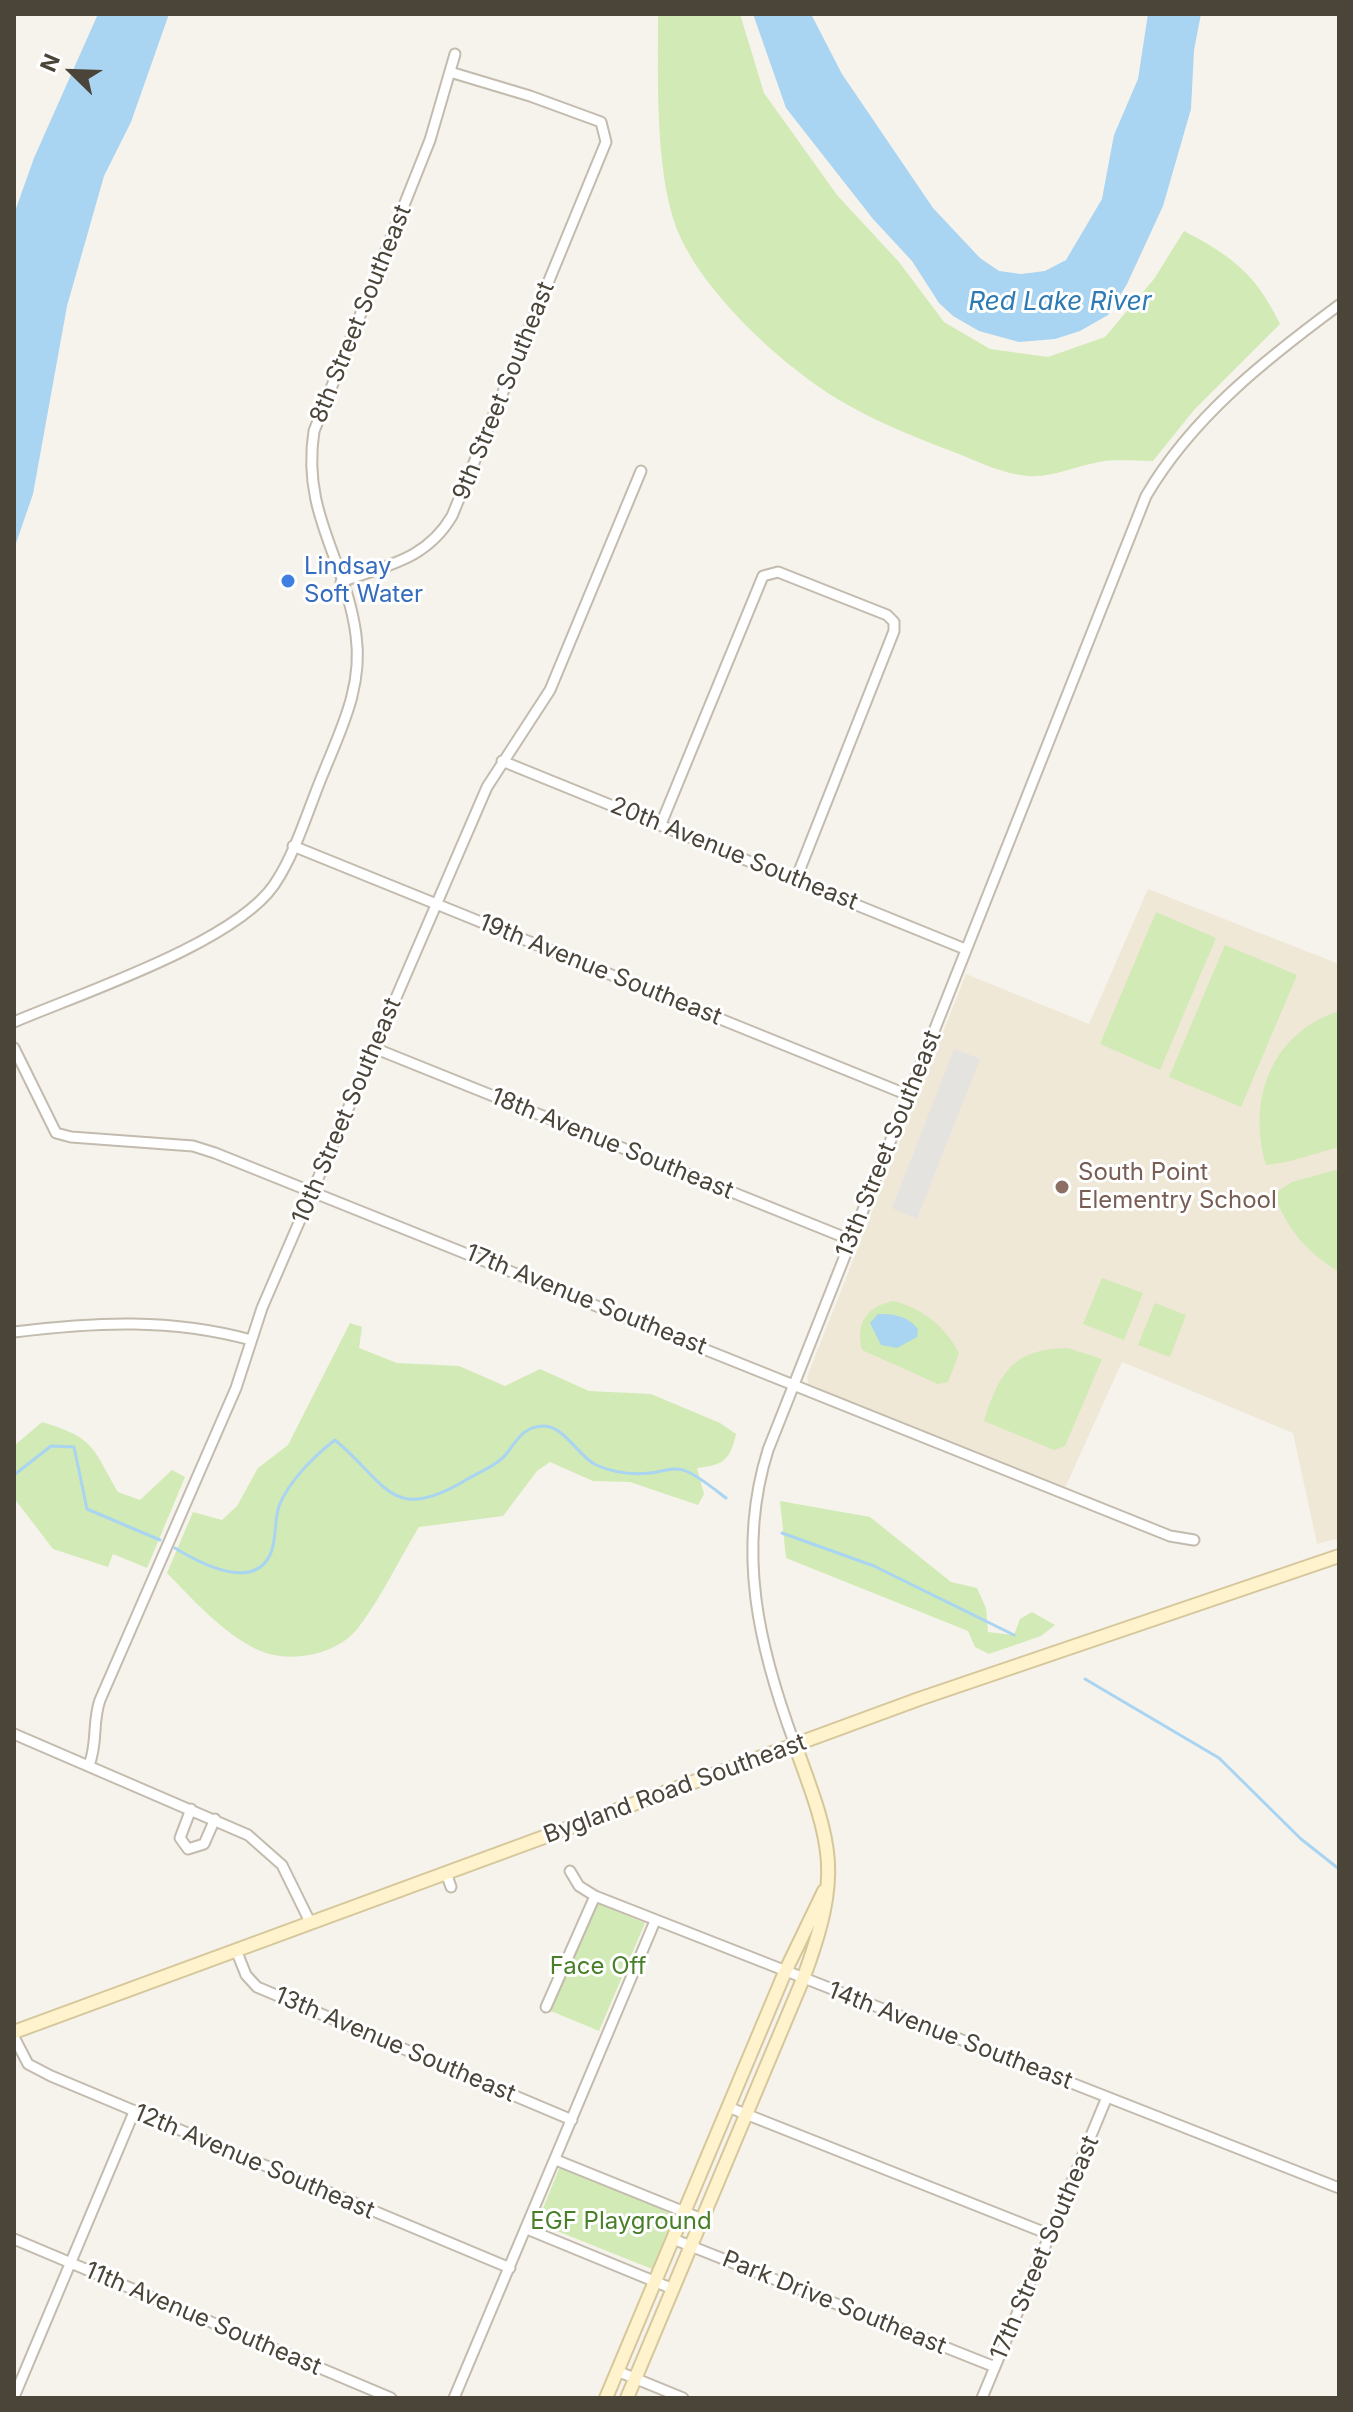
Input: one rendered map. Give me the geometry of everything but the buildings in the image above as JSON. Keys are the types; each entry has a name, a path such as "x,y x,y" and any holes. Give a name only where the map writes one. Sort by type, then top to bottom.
{"street":[{"name":"8th Street Southeast","path":"14,1022 232,925 265,895 293,846 355,691 358,647 315,503 310,458 314,431 430,140 455,54"},
{"name":"9th Street Southeast","path":"341,582 420,553 446,526 606,142 601,122 450,72"},
{"name":"13th Street Southeast","path":"795,1745 764,1648 754,1599 753,1521 761,1472 1119,556 1146,496 1194,428 1259,368 1339,305"},
{"name":"10th Street Southeast","path":"89,1765 96,1747 95,1717 100,1700 236,1388 251,1340 374,1048 436,903 502,761 550,690 641,471"},
{"path":"661,824 763,576 778,572 887,615 894,622 894,631 796,879"},
{"name":"20th Avenue Southeast","path":"502,761 965,949"},
{"name":"19th Avenue Southeast","path":"293,846 908,1095"},
{"name":"17th Avenue Southeast","path":"14,1048 56,1133 71,1137 193,1146 313,1191 1170,1536 1194,1540"},
{"name":"18th Avenue Southeast","path":"374,1048 851,1240"},
{"path":"14,1332 93,1323 153,1323 251,1340"},
{"name":"Bygland Road Southeast","path":"14,2034 310,1922 1041,1656 1339,1556"},
{"path":"14,1734 248,1835 271,1852 282,1865 310,1922"},
{"path":"627,2398 803,1979 827,1907 830,1873 826,1833 795,1745"},
{"path":"191,1809 180,1838 188,1849 204,1844 215,1819"},
{"name":"14th Avenue Southeast","path":"570,1871 579,1886 595,1896 655,1921 1339,2188"},
{"path":"446,1873 451,1887"},
{"path":"606,2398 785,1972 810,1924 830,1873"},
{"path":"546,2007 595,1896"},
{"path":"454,2398 655,1921"},
{"name":"13th Avenue Southeast","path":"236,1950 246,1975 257,1987 572,2120"},
{"name":"12th Avenue Southeast","path":"14,2034 22,2058 36,2069 510,2268"},
{"name":"17th Street Southeast","path":"982,2398 1107,2097"},
{"path":"728,2107 1051,2235"},
{"path":"14,2397 134,2112"},
{"path":"556,2160 702,2219"},
{"path":"527,2229 673,2289"},
{"name":"11th Avenue Southeast","path":"14,2239 391,2398"},
{"name":"Park Drive Southeast","path":"673,2239 995,2367"},
{"path":"617,2371 683,2398"}],"shaded area":[{"path":"1148,889 1339,964 1339,1538 1317,1544 1293,1433 1122,1362 1065,1488 809,1385 807,1377 966,974 1089,1024"},
{"path":"954,1049 980,1059 917,1219 892,1208"}],"green space":[{"path":"658,14 740,14 764,93 837,195 899,262 944,322 990,349 1048,357 1105,337 1154,279 1184,231 1241,268 1271,306 1280,324 1194,410 1153,461 1106,461 1045,475 1019,475 1001,471 875,419 824,390 773,351 724,302 687,249 675,224 664,175 659,120"},
{"path":"1156,912 1216,938 1160,1070 1100,1044"},
{"path":"1225,945 1297,975 1241,1107 1169,1077"},
{"path":"1339,1011 1339,1147 1266,1165 1260,1117 1270,1072 1281,1052 1296,1035 1316,1021"},
{"path":"1339,1169 1339,1272 1299,1239 1285,1219 1274,1194 1292,1182"},
{"path":"1102,1278 1143,1293 1124,1340 1083,1324"},
{"path":"893,1301 923,1314 940,1327 953,1344 959,1353 948,1382 938,1384 862,1350 860,1331 865,1317 876,1307"},
{"path":"1155,1303 1186,1315 1170,1357 1138,1345"},
{"path":"350,1323 362,1327 359,1348 397,1363 459,1366 505,1386 540,1369 589,1391 651,1394 720,1423 736,1434 734,1443 724,1460 697,1468 704,1494 698,1505 630,1482 593,1481 550,1462 537,1471 503,1516 419,1527 375,1604 358,1628 338,1645 297,1657 269,1654 244,1642 220,1625 167,1573 193,1512 222,1520 237,1506 258,1468 288,1445"},
{"path":"1068,1348 1102,1359 1065,1446 1054,1450 984,1421 996,1389 1012,1366 1034,1353"},
{"path":"42,1422 73,1433 90,1446 118,1492 140,1500 172,1470 185,1477 147,1568 113,1554 108,1567 53,1549 14,1498 14,1446"},
{"path":"780,1501 870,1517 951,1582 977,1588 986,1608 988,1632 1014,1635 1020,1619 1032,1612 1055,1625 1041,1636 989,1654 975,1647 968,1631 786,1558"},
{"name":"Face Off","path":"597,1903 645,1923 599,2031 551,2011"},
{"name":"EGF Playground","path":"561,2164 677,2209 652,2269 537,2223"}],"water":[{"path":"98,14 169,14 131,122 104,176 67,306 33,494 14,549 14,214 34,158"},
{"name":"Red Lake River","path":"753,14 811,14 842,74 933,208 980,258 999,271 1021,274 1045,271 1066,260 1102,199 1114,135 1138,79 1148,14 1201,14 1194,50 1191,109 1163,206 1127,284 1108,315 1080,331 1055,339 1019,342 979,331 953,316 939,303 912,261 873,219 786,108"},
{"path":"878,1314 895,1315 910,1321 918,1329 917,1337 897,1348 881,1345 870,1323"}],"waterway":[{"path":"175,1548 224,1571 238,1573 262,1566 272,1549 277,1512 283,1497 303,1470 335,1440 392,1493 405,1498 421,1499 441,1493 499,1461 526,1431 544,1426 558,1431 596,1465 636,1474 682,1470 696,1476 726,1498"},
{"path":"14,1475 51,1446 74,1447 87,1509 160,1540"},
{"path":"782,1533 874,1566 1014,1635"},
{"path":"1085,1679 1219,1758 1301,1839 1339,1869"}],"place":[{"name":"Lindsay Soft Water","path":"288,581"},
{"name":"South Point Elementry School","path":"1062,1187"}]}
